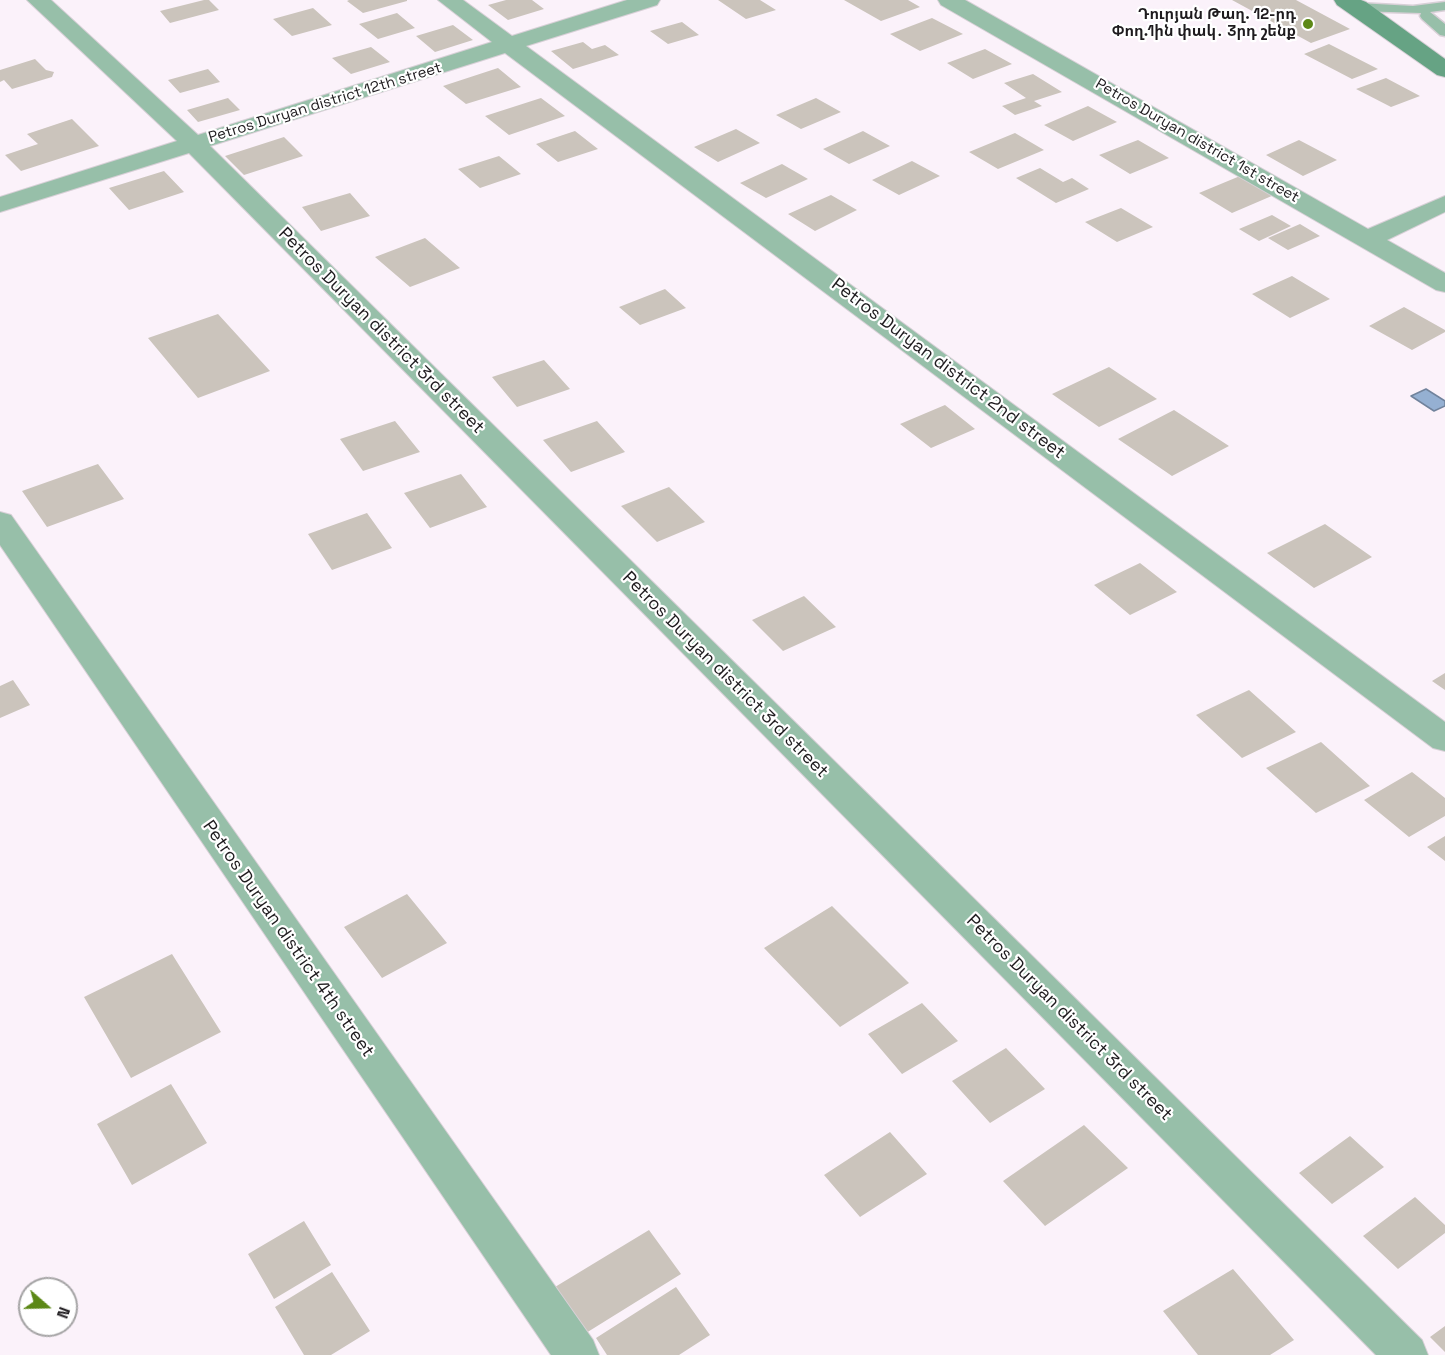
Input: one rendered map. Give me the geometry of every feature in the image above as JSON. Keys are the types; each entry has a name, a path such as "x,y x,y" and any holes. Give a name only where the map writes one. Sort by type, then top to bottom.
{"main road":[{"path":"1351,3 1445,70"}],"street":[{"name":"Petros Duryan district 3rd street","path":"38,0 194,144 1406,1355"},
{"name":"Petros Duryan district 2nd street","path":"449,0 1445,739"},
{"name":"Petros Duryan district 12th street","path":"0,205 649,0"},
{"name":"Petros Duryan district 1st street","path":"948,0 1445,284"},
{"path":"1368,238 1445,203"},
{"name":"Petros Duryan district 4th street","path":"0,522 577,1355"}],"lane":[{"path":"1351,3 1416,9 1445,17"},
{"path":"1416,9 1445,6"},
{"path":"1416,9 1445,32"}],"water":[{"path":"1426,389 1445,401 1445,406 1434,411 1411,396"}],"building":[{"path":"209,0 219,10 170,23 160,11"},
{"path":"506,0 532,0 544,9 508,20 488,5"},
{"path":"718,0 760,0 776,10 746,19"},
{"path":"844,0 908,0 920,7 881,21"},
{"name":"Դուրյան Թաղ. 12-րդ Փող.1ին փակ․ 3րդ շենք","path":"1232,0 1296,0 1350,29 1311,43"},
{"path":"347,1 407,1 363,13"},
{"path":"313,8 332,25 292,36 273,19"},
{"path":"397,13 415,28 378,39 359,24"},
{"path":"932,18 963,34 920,51 890,34"},
{"path":"682,22 699,35 668,44 650,31"},
{"path":"453,25 473,40 435,52 416,36"},
{"path":"583,42 592,49 605,45 619,55 573,69 551,51"},
{"path":"1329,44 1378,69 1352,79 1304,54"},
{"path":"371,47 390,62 351,74 332,58"},
{"path":"985,49 1012,64 973,79 947,63"},
{"path":"35,59 46,70 54,72 52,77 12,89 4,80 0,82 0,70"},
{"path":"498,68 521,87 466,104 443,86"},
{"path":"208,69 220,82 180,93 168,80"},
{"path":"1033,74 1062,92 1034,101 1042,106 1015,115 1002,106 1026,98 1004,83"},
{"path":"1386,78 1420,96 1391,107 1356,89"},
{"path":"228,98 240,110 198,122 187,110"},
{"path":"541,98 565,116 509,135 485,116"},
{"path":"816,98 841,112 801,129 776,115"},
{"path":"1088,106 1117,122 1073,141 1044,125"},
{"path":"72,119 99,146 21,171 5,155 38,144 27,134"},
{"path":"736,129 760,143 718,162 694,147"},
{"path":"575,131 598,149 558,162 536,144"},
{"path":"863,131 890,146 849,164 823,149"},
{"path":"1015,133 1044,150 998,169 969,152"},
{"path":"284,137 303,156 244,175 225,156"},
{"path":"1138,140 1169,158 1130,174 1099,155"},
{"path":"1299,140 1337,160 1303,176 1266,155"},
{"path":"499,156 521,174 480,188 458,169"},
{"path":"912,161 940,176 899,195 872,180"},
{"path":"782,164 808,179 766,198 740,183"},
{"path":"1040,168 1063,182 1072,178 1089,189 1056,203 1016,178"},
{"path":"164,171 184,192 129,210 109,188"},
{"path":"1240,176 1274,195 1232,213 1199,193"},
{"path":"350,193 370,216 321,231 302,207"},
{"path":"831,195 857,210 815,231 788,214"},
{"path":"1121,208 1153,227 1117,242 1085,222"},
{"path":"1272,215 1291,226 1259,241 1239,229"},
{"path":"1300,224 1320,236 1288,250 1268,238"},
{"path":"425,238 460,268 410,287 375,257"},
{"path":"1292,276 1330,299 1290,318 1252,294"},
{"path":"665,289 686,308 640,325 619,307"},
{"path":"1404,307 1445,332 1412,350 1369,326"},
{"path":"218,314 270,371 198,398 148,338"},
{"path":"544,360 570,389 517,407 492,377"},
{"path":"1109,367 1157,399 1099,427 1052,394"},
{"path":"945,405 975,429 931,448 900,424"},
{"path":"1174,410 1229,446 1172,476 1118,439"},
{"path":"395,421 420,452 363,471 340,439"},
{"path":"597,421 625,452 571,472 543,440"},
{"path":"98,464 124,499 47,527 22,491"},
{"path":"461,474 487,507 430,528 404,493"},
{"path":"669,487 705,522 657,542 621,506"},
{"path":"367,513 392,548 332,570 308,534"},
{"path":"1325,524 1372,557 1314,588 1267,553"},
{"path":"1140,563 1177,592 1130,615 1094,585"},
{"path":"804,596 836,627 783,651 752,620"},
{"path":"1445,673 1445,690 1432,681"},
{"path":"13,680 30,705 0,718 0,686"},
{"path":"1249,690 1296,732 1242,758 1196,715"},
{"path":"1321,742 1370,786 1316,813 1266,768"},
{"path":"1412,772 1445,798 1445,816 1409,837 1364,800"},
{"path":"1445,836 1445,861 1427,847"},
{"path":"407,894 447,943 382,978 344,927"},
{"path":"832,906 909,983 840,1027 764,948"},
{"path":"172,954 221,1032 131,1078 84,997"},
{"path":"922,1003 958,1041 902,1074 868,1034"},
{"path":"1006,1048 1045,1089 990,1123 952,1081"},
{"path":"171,1084 207,1143 132,1185 97,1124"},
{"path":"1084,1125 1128,1168 1045,1226 1003,1181"},
{"path":"890,1132 927,1174 860,1217 824,1175"},
{"path":"1350,1136 1384,1167 1332,1204 1299,1173"},
{"path":"1415,1197 1445,1225 1445,1233 1398,1269 1363,1236"},
{"path":"304,1221 331,1265 274,1299 248,1254"},
{"path":"649,1230 681,1274 586,1333 555,1287"},
{"path":"1233,1269 1294,1340 1270,1355 1198,1355 1163,1311"},
{"path":"332,1272 370,1331 331,1355 304,1355 275,1307"},
{"path":"676,1287 710,1335 679,1355 607,1355 596,1338"},
{"path":"1445,1326 1445,1352 1430,1337"}],"place":[{"name":"Դուրյան Թաղ. 12-րդ Փող.1ին փակ․ 3րդ շենք","path":"1308,24"}]}
